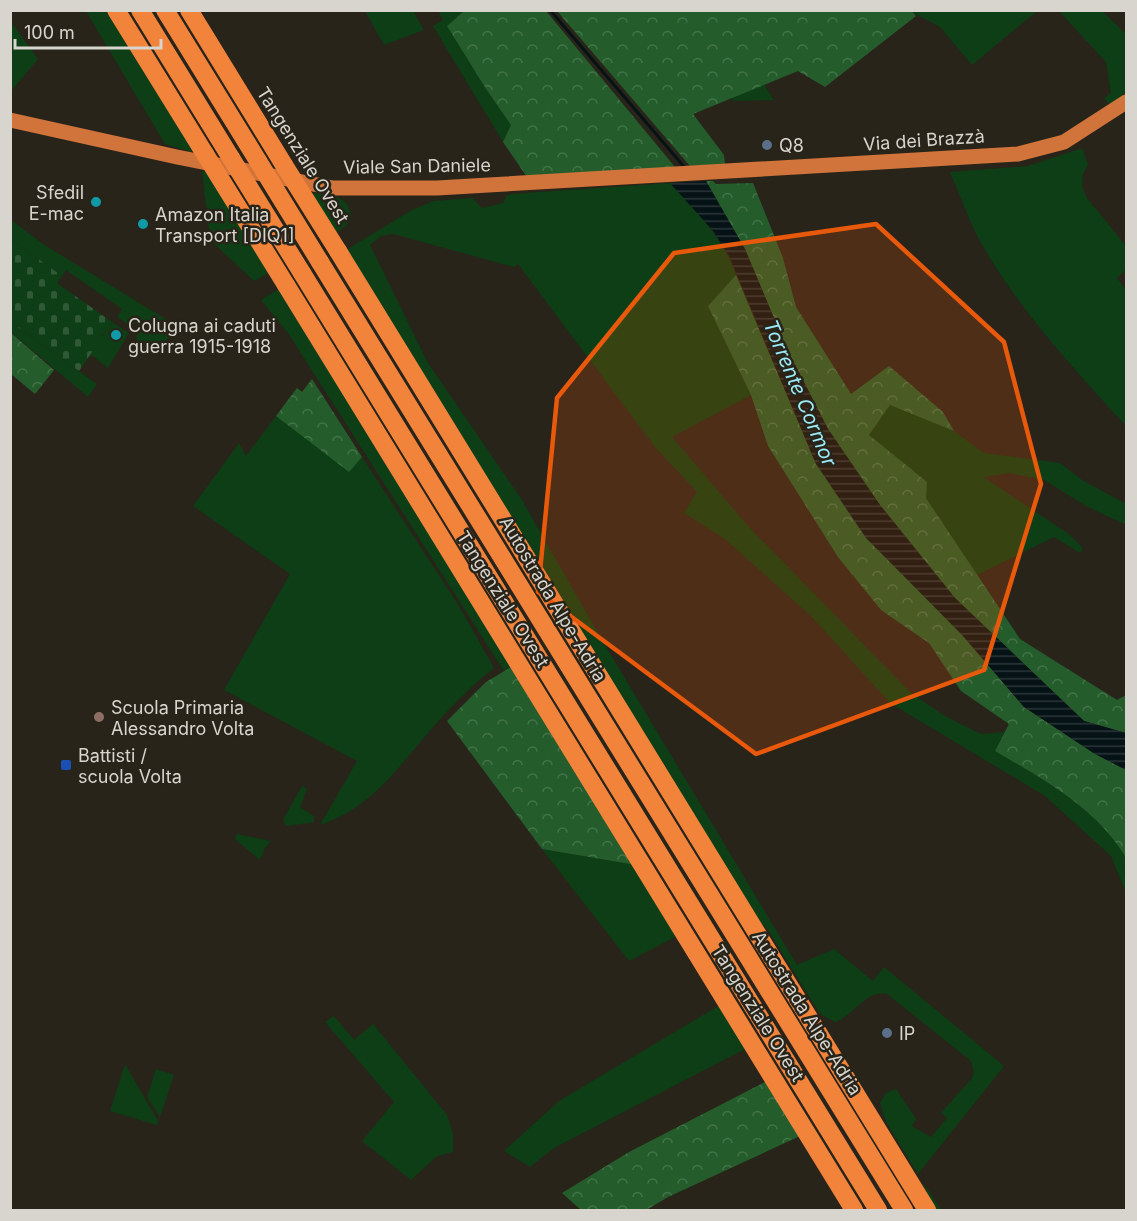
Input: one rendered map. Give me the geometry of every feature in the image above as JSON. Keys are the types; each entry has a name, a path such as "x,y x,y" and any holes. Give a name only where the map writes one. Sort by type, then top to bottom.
{"highway":[{"name":"Tangenziale Ovest","path":"116,10 854,1210"},
{"path":"140,10 878,1210"},
{"name":"Autostrada Alpe-Adria","path":"165,10 904,1210"},
{"name":"Tangenziale Ovest","path":"189,10 927,1210"}],"main road":[{"name":"Via dei Brazzà","path":"651,175 1018,154 1064,142 1126,102"},
{"name":"Viale San Daniele","path":"10,120 177,158 333,188 437,188 651,175"}],"highlighted area":[{"path":"876,224 1004,342 1041,484 984,670 756,754 538,592 557,398 674,253"}],"green space":[{"path":"911,10 916,16 825,87 798,71 693,114 724,155 725,164 690,166 557,11"},
{"path":"86,11 106,11 196,153 165,144"},
{"path":"365,11 413,11 424,30 384,45"},
{"path":"438,11 464,11 447,26 486,89 512,125 503,142 433,26 443,20"},
{"path":"464,11 546,11 675,167 527,177 503,142 511,125 447,26"},
{"path":"1037,11 972,65 940,27 912,12"},
{"path":"1059,11 1102,11 1126,34 1126,92 1110,105 1104,98 1111,93 1106,62"},
{"path":"11,22 38,59 11,91"},
{"path":"763,83 774,100 733,101 733,97"},
{"path":"1082,148 1088,165 1083,174 1082,186 1087,198 1126,246 1126,270 1117,278 1126,290 1126,426 1030,316 996,268 981,243 950,172 1028,166"},
{"path":"202,171 209,173 270,272 254,281 210,240"},
{"path":"706,181 713,181 716,184 753,183 783,258 796,307 851,394 889,366 943,412 954,431 890,405 869,435 927,482 926,498 1020,639 1117,700 1126,695 1126,733 1084,721 955,598 880,505 828,429 787,349 745,249"},
{"path":"670,183 717,237 736,275 708,306 751,395 672,437 748,526 911,693 945,716 981,734 1005,732 995,751 1049,783 1086,809 1102,824 1125,856 1126,893 1111,856 1045,796 890,703 813,618 725,539 684,513 697,492 655,447 518,264 514,267 393,234 381,236 370,245 428,363 522,500 599,635 797,965 834,949 873,981 884,967 1004,1066 918,1174 941,1210 933,1210 924,1184 886,1122 880,1103 886,1093 896,1089 916,1119 912,1126 931,1137 947,1118 941,1113 972,1078 974,1072 971,1061 887,994 872,996 835,1022 820,1014 768,930 753,915 346,250 412,210 433,201 472,198 482,208 503,203 506,196 511,194"},
{"path":"312,193 325,194 342,200 351,216 347,225 336,233"},
{"path":"11,220 43,244 172,323 178,333 161,343 139,345 136,337 144,322 139,317 132,327 117,317 122,309 66,270 62,276 11,239"},
{"path":"11,239 62,276 57,283 112,322 103,335 98,336 99,342 79,371 11,322"},
{"path":"736,275 816,464 1024,707 1092,752 1126,770 1126,858 1114,840 1085,810 1050,784 995,751 1009,724 961,691 929,643 881,610 838,557 768,446 751,395 708,306"},
{"path":"280,288 513,666 504,671 288,333 261,300"},
{"path":"11,322 97,384 88,397 11,332"},
{"path":"112,322 129,333 108,368 90,354 99,342 96,339 98,336 104,335"},
{"path":"10,332 54,370 35,394 11,374"},
{"path":"312,379 362,457 349,472 276,416 297,388 302,392"},
{"path":"890,405 954,431 984,453 1060,463 1082,480 1126,504 1126,525 1086,506 1044,480 1010,473 983,477 1069,534 1083,548 1080,553 1054,537 977,575 926,498 869,435"},
{"path":"276,416 349,471 362,457 459,606 494,668 456,702 400,767 365,801 337,818 320,825 357,761 224,690 290,574 193,506 239,443 246,456"},
{"path":"513,666 636,865 542,849 447,721 486,682"},
{"path":"302,786 307,789 300,807 314,816 314,822 288,826 284,823 284,818"},
{"path":"237,834 271,841 260,860 235,839"},
{"path":"542,849 636,865 679,935 629,961"},
{"path":"720,1005 747,1048 554,1148 530,1167 504,1151 559,1101"},
{"path":"334,1016 354,1040 373,1024 447,1115 453,1133 453,1152 437,1156 411,1180 362,1141 394,1102 325,1022"},
{"path":"125,1064 158,1121 157,1125 110,1111"},
{"path":"156,1069 174,1075 160,1117 147,1097"},
{"path":"767,1081 800,1136 668,1197 646,1210 581,1210 562,1193 629,1152"}],"water":[{"path":"706,181 745,249 787,349 828,429 880,505 955,598 1084,721 1126,733 1126,770 1095,754 1024,707 963,636 866,538 816,464 729,256 714,232 670,183"}],"waterway":[{"name":"Torrente Cormor","path":"550,10 686,169"}],"place":[{"name":"Q8","path":"767,145"},
{"name":"Sfedil E-mac","path":"96,202"},
{"name":"Amazon Italia Transport [DIQ1]","path":"143,224"},
{"name":"Colugna ai caduti guerra 1915-1918","path":"116,335"},
{"name":"Scuola Primaria Alessandro Volta","path":"99,717"},
{"name":"Battisti / scuola Volta","path":"66,765"},
{"name":"IP","path":"887,1033"}]}
